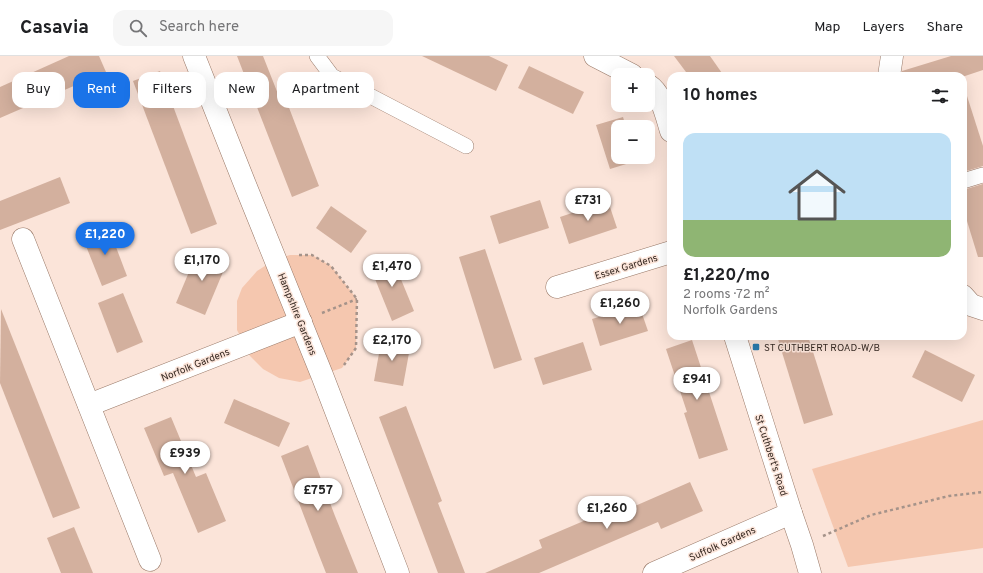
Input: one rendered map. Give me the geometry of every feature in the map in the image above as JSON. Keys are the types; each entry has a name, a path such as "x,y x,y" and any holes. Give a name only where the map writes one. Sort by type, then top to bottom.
{"street":[{"name":"Hampshire Gardens","path":"194,56 322,374 398,573"},
{"path":"596,56 619,68"},
{"path":"890,72 892,56"},
{"path":"655,91 661,102 667,119"},
{"path":"23,239 150,560"},
{"name":"Essex Gardens","path":"557,286 667,253"},
{"path":"967,300 971,305 983,308"},
{"name":"Norfolk Gardens","path":"89,405 301,322"},
{"name":"St Cuthbert's Road","path":"736,340 810,573"},
{"name":"Suffolk Gardens","path":"654,573 791,513"}],"lane":[{"path":"317,56 332,76 466,146"},
{"path":"967,181 983,175"}],"path":[{"path":"276,259 290,255 312,254 331,266 357,299 356,348 342,368 322,374"},
{"path":"301,322 357,299"},
{"path":"802,545 871,515 949,496 983,492"}],"shaded area":[{"path":"290,255 312,255 331,266 357,299 356,348 342,368 300,382 279,378 263,369 250,356 237,330 237,301 242,288 257,271 276,259"},
{"path":"983,420 983,548 848,567 812,469"}],"building":[{"path":"69,56 99,56 106,72 73,72 73,86 65,90 65,72 33,72"},
{"path":"237,56 263,56 277,91 277,108 289,108 319,186 292,197 257,108 269,108 269,72 243,72"},
{"path":"422,56 489,56 508,65 496,91"},
{"path":"674,56 710,56 721,72 686,72"},
{"path":"951,56 983,56 983,70 967,75 967,72 902,71"},
{"path":"529,66 584,92 573,114 518,88"},
{"path":"138,79 138,94 133,81"},
{"path":"12,82 12,108 23,108 0,118 0,87"},
{"path":"967,96 983,146 983,166 967,171"},
{"path":"143,108 174,108 217,224 191,234"},
{"path":"623,117 624,120 613,120"},
{"path":"611,121 611,164 626,164 610,169 596,125"},
{"path":"60,177 70,203 0,230 0,201"},
{"path":"983,184 983,257 978,257 967,221 967,189"},
{"path":"540,200 549,228 499,244 490,216"},
{"path":"608,201 617,228 569,244 560,217"},
{"path":"331,206 367,231 351,253 316,228"},
{"path":"108,226 127,276 102,286 82,236"},
{"path":"199,248 228,260 205,315 176,303"},
{"path":"485,249 522,360 494,369 459,257"},
{"path":"391,255 414,311 392,321 369,264"},
{"path":"123,293 143,342 117,353 98,303"},
{"path":"639,305 648,331 600,346 592,319"},
{"path":"1,309 80,508 53,518 0,383"},
{"path":"382,337 411,342 403,386 374,381"},
{"path":"692,340 728,450 699,459 684,413 687,412 666,349"},
{"path":"778,340 809,340 833,415 804,424"},
{"path":"583,342 592,370 543,385 534,358"},
{"path":"925,350 975,375 962,402 912,377"},
{"path":"234,399 290,423 279,447 224,423"},
{"path":"406,406 442,501 438,503 465,573 438,573 379,417"},
{"path":"171,417 196,477 206,473 226,521 198,533 173,473 164,476 144,428"},
{"path":"308,445 358,573 326,573 317,550 281,456"},
{"path":"690,482 703,511 661,529 658,522 539,573 485,573 542,548 539,540 633,500 635,506"},
{"path":"74,527 93,573 61,573 47,538"}],"place":[{"name":"ST CUTHBERT ROAD-W/B","path":"756,347"}]}
